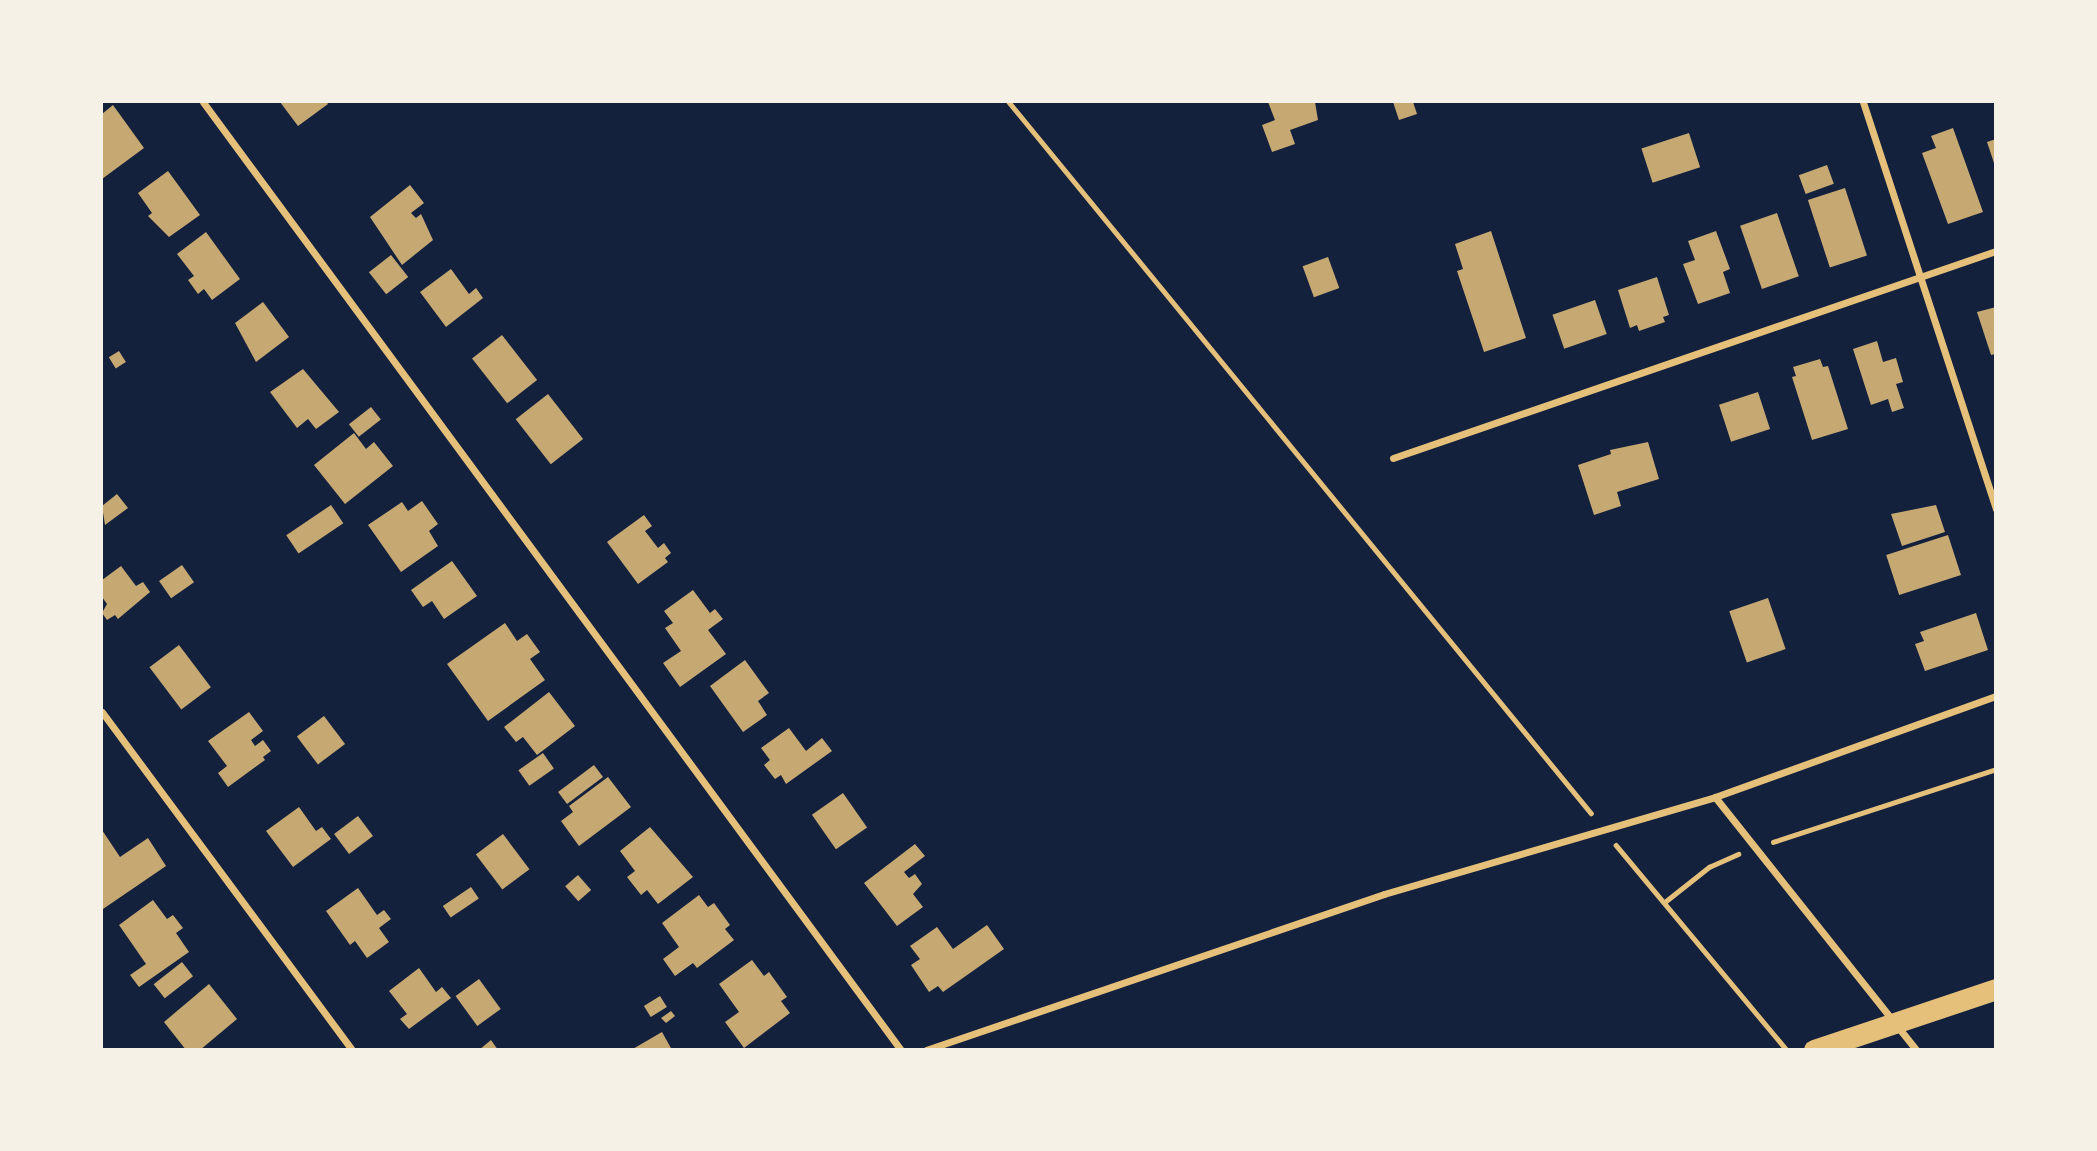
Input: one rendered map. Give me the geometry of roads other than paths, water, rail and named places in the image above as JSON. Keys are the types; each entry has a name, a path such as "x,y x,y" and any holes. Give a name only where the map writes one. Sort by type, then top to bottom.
{"highway":[{"path":"1814,1049 1996,989"}],"street":[{"path":"203,102 901,1049"},
{"path":"1863,102 1996,509"},
{"path":"1394,458 1996,251"},
{"path":"926,1049 1384,894 1715,797 1996,696"},
{"path":"102,712 352,1049"},
{"path":"1715,797 1916,1049"}]}
